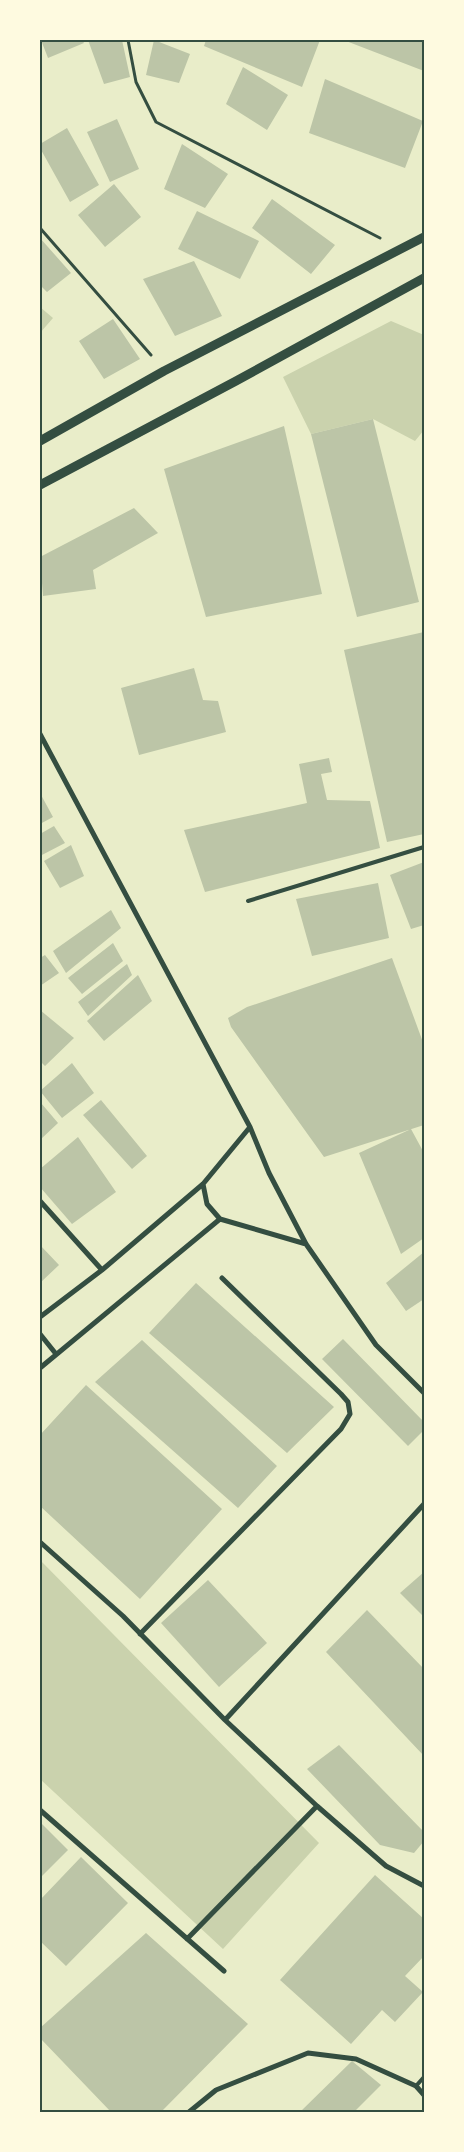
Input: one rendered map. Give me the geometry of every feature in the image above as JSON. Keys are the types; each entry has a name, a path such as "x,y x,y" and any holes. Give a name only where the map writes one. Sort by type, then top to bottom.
{"street":[{"path":"40,441 164,371 424,238"},
{"path":"40,485 228,386 424,278"},
{"path":"40,734 250,1127 269,1173 306,1244 376,1345 424,1393"},
{"path":"40,1317 102,1270 202,1184 250,1127"},
{"path":"202,1184 207,1204 220,1219 306,1244"},
{"path":"40,1201 102,1270"},
{"path":"40,1368 220,1219"},
{"path":"140,1634 340,1429 350,1414 348,1402 341,1394 222,1278"},
{"path":"40,1334 56,1354"},
{"path":"225,1720 424,1504"},
{"path":"40,1542 124,1616 225,1720 317,1806 386,1866 423,1882"},
{"path":"187,1939 317,1806"},
{"path":"40,1810 224,1971"},
{"path":"189,2112 216,2090 308,2053 356,2060 416,2086 424,2095"}],"lane":[{"path":"248,901 424,847"},
{"path":"416,2086 424,2077"}],"path":[{"path":"128,40 136,82 156,122 403,250"},
{"path":"40,228 164,371"}],"green space":[{"path":"40,307 53,318 40,333"},
{"path":"391,321 424,335 424,430 415,441 373,419 311,434 283,377"},
{"path":"40,1560 319,1843 223,1949 40,1779"}],"building":[{"path":"41,40 82,40 84,43 48,58"},
{"path":"88,40 122,40 130,77 104,84"},
{"path":"154,40 190,54 179,83 146,75"},
{"path":"206,40 320,40 302,87 204,46"},
{"path":"424,40 424,71 346,41"},
{"path":"243,67 288,95 267,130 226,104"},
{"path":"325,79 423,121 405,168 309,133"},
{"path":"117,119 139,169 110,182 87,132"},
{"path":"67,128 99,185 70,202 40,148 40,144"},
{"path":"182,144 228,174 205,208 164,189"},
{"path":"114,184 141,217 105,247 78,215"},
{"path":"272,199 335,245 311,274 252,228"},
{"path":"197,211 259,241 240,279 178,249"},
{"path":"40,238 71,273 47,292 40,285"},
{"path":"194,261 222,316 175,336 143,279"},
{"path":"113,319 140,359 104,379 79,341"},
{"path":"373,419 419,602 357,617 311,434"},
{"path":"284,426 322,594 206,617 164,469"},
{"path":"134,508 158,533 93,570 96,589 43,596 40,557"},
{"path":"424,632 424,834 387,842 344,650"},
{"path":"194,668 203,700 218,701 226,732 139,755 121,688"},
{"path":"329,758 332,772 321,774 327,800 370,801 380,848 205,892 184,830 307,803 299,764"},
{"path":"40,793 53,817 40,824"},
{"path":"54,826 65,843 40,856 40,834"},
{"path":"71,845 84,876 60,888 44,861"},
{"path":"424,862 424,925 411,929 390,875"},
{"path":"378,883 389,938 312,956 296,899"},
{"path":"111,910 121,928 66,973 53,951"},
{"path":"113,943 123,961 82,994 68,978"},
{"path":"45,955 59,973 40,986 40,958"},
{"path":"392,958 424,1045 424,1125 324,1157 231,1027 228,1018 247,1007"},
{"path":"127,964 132,975 88,1016 78,1002"},
{"path":"138,975 152,1001 104,1041 87,1021"},
{"path":"40,1010 74,1038 45,1066 40,1061"},
{"path":"72,1063 94,1093 62,1118 40,1091"},
{"path":"101,1100 147,1156 132,1169 83,1115"},
{"path":"40,1104 58,1123 40,1140"},
{"path":"411,1129 424,1153 424,1238 401,1254 359,1153"},
{"path":"78,1137 116,1192 72,1224 40,1187 40,1169"},
{"path":"40,1245 59,1265 40,1283"},
{"path":"424,1252 424,1299 406,1311 386,1283"},
{"path":"196,1283 334,1407 287,1453 149,1333"},
{"path":"343,1339 424,1422 424,1430 408,1446 322,1359"},
{"path":"142,1340 277,1466 238,1508 95,1382"},
{"path":"86,1385 222,1509 140,1599 40,1506 40,1435"},
{"path":"424,1572 424,1617 400,1593"},
{"path":"208,1580 267,1643 219,1687 161,1623"},
{"path":"367,1610 424,1669 424,1756 326,1652"},
{"path":"339,1745 424,1832 424,1841 414,1853 380,1845 307,1769"},
{"path":"40,1822 68,1850 40,1878"},
{"path":"81,1857 128,1903 66,1966 40,1941 40,1900"},
{"path":"375,1875 424,1919 424,1956 405,1976 423,1992 395,2022 382,2010 351,2044 280,1980"},
{"path":"146,1933 248,2024 161,2112 111,2112 40,2038 40,2028"},
{"path":"352,2061 381,2085 354,2112 300,2112"}]}
